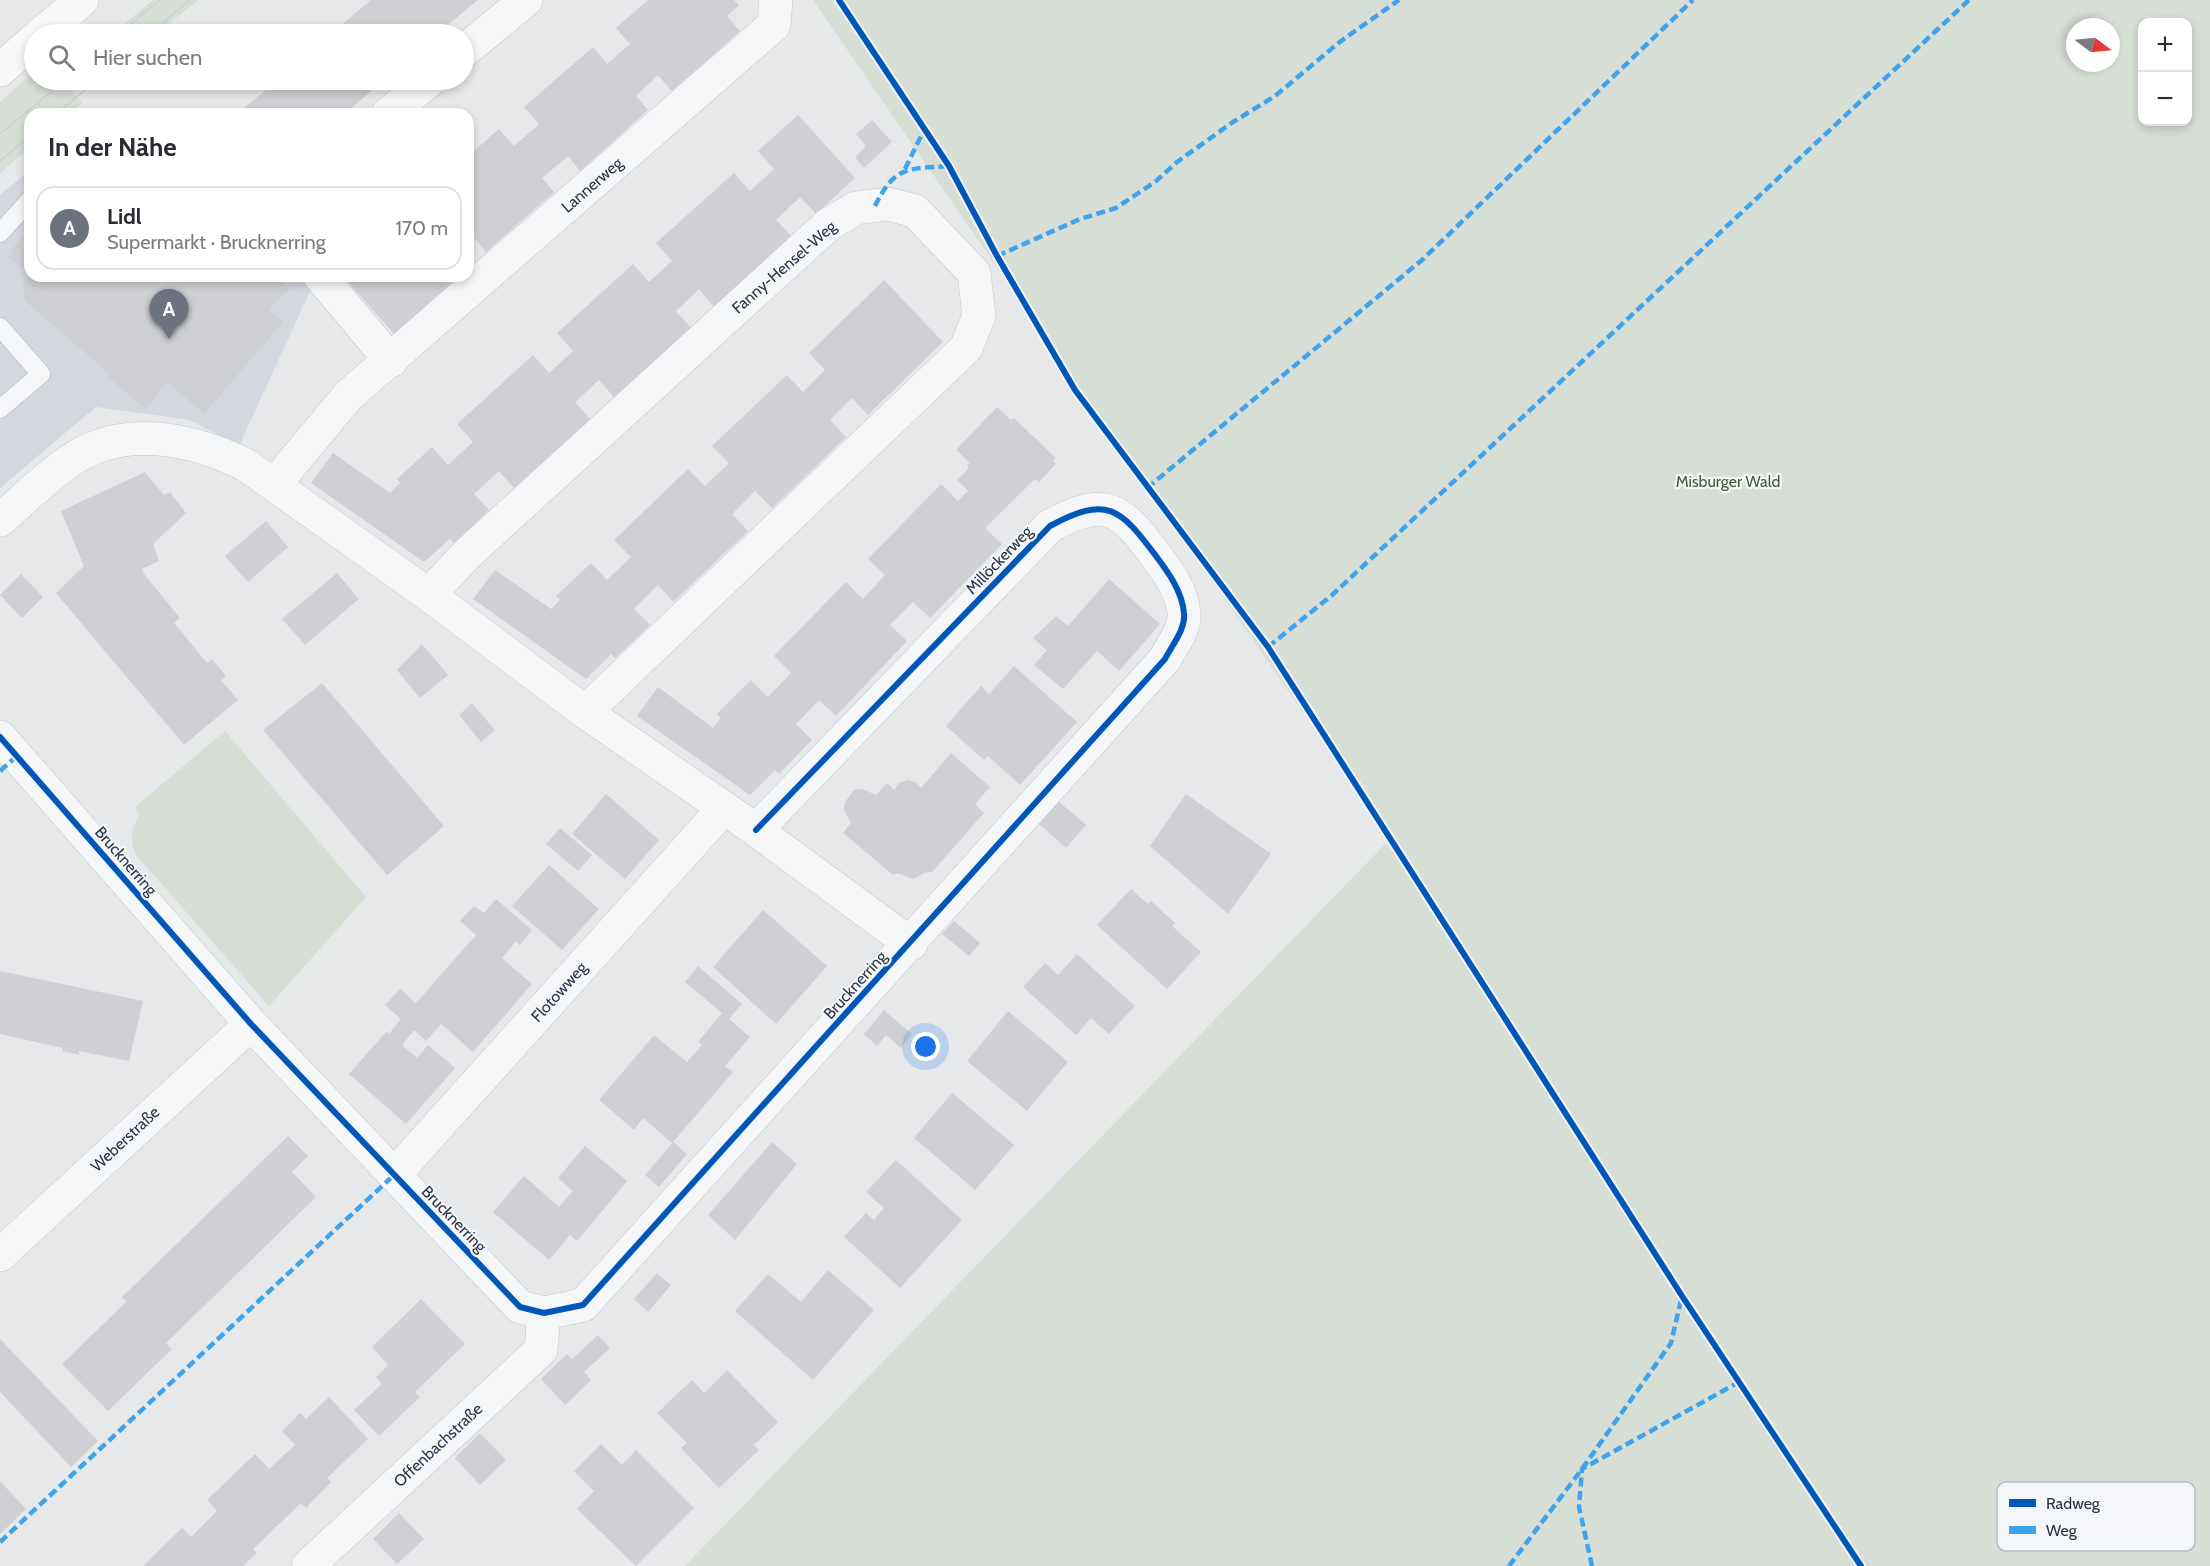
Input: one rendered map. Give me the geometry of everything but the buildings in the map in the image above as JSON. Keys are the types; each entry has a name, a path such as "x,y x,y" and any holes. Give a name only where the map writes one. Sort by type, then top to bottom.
{"main road":[{"path":"53,24 82,0"},
{"path":"0,70 24,49"}],"street":[{"path":"474,43 526,0"},
{"name":"Lannerweg","path":"274,485 348,396 391,361 774,25 776,0"},
{"path":"395,108 417,90"},
{"name":"Fanny-Hensel-Weg","path":"429,596 465,556 829,224 856,208 888,204 915,211 974,273 979,316 966,348 585,712"},
{"path":"325,282 391,361"},
{"name":"Brucknerring","path":"0,520 69,462 105,445 136,439 177,440 214,449 246,465 429,596 585,712 756,830 911,944 583,1305 544,1313 520,1307 251,1024 0,737"},
{"name":"Millöckerweg","path":"756,830 1050,526 1071,514 1095,509 1111,511 1130,520 1170,574 1179,592 1184,613 1178,635 1165,659 911,944"},
{"name":"Flotowweg","path":"394,1175 724,808"},
{"name":"Weberstraße","path":"0,1255 251,1024"},
{"name":"Offenbachstraße","path":"308,1566 541,1350 544,1313"}],"lane":[{"path":"0,233 24,207"},
{"path":"0,327 41,374 0,409"}],"shaded area":[{"path":"24,175 24,282 306,282 312,287 239,446 190,420 96,407 0,488 0,195"}],"green space":[{"path":"153,0 198,0 169,24 124,24"},
{"name":"Misburger Wald","path":"813,0 2210,0 2210,1566 685,1566 1390,839"},
{"path":"24,81 24,90 71,90 82,103 77,108 24,108 24,153 0,173 0,102"},
{"path":"225,731 366,897 269,1006 136,855 133,844 133,829 140,815 135,807"}],"tram line":[{"path":"131,24 160,0"},
{"path":"162,24 190,0"},
{"path":"31,108 53,90"},
{"path":"63,108 85,90"},
{"path":"0,134 24,114"},
{"path":"0,161 24,141"}],"marked path":[{"path":"997,256 1080,219 1116,208 1155,182 1177,162 1233,122 1275,96 1341,41 1399,0"},
{"path":"1147,488 1422,260 1693,0"},
{"path":"1268,647 1331,596 1969,0"},
{"path":"905,169 924,130"},
{"path":"875,206 896,176 913,169 949,166"},
{"path":"0,771 18,755"},
{"path":"0,1542 394,1175"},
{"path":"1509,1566 1582,1469 1671,1343 1682,1296"},
{"path":"1592,1566 1579,1507 1582,1469 1739,1382"}],"cycle path":[{"path":"839,0 949,166 997,256 1075,390 1268,647 1682,1296 1861,1566"},
{"path":"0,737 251,1024 520,1307 544,1313 583,1305 1165,659 1181,631 1184,619 1183,605 1170,575 1132,527 1122,517 1111,511 1099,509 1086,511 1069,516 1050,526 756,830"}],"place":[{"name":"Lidl","path":"169,339"}]}
